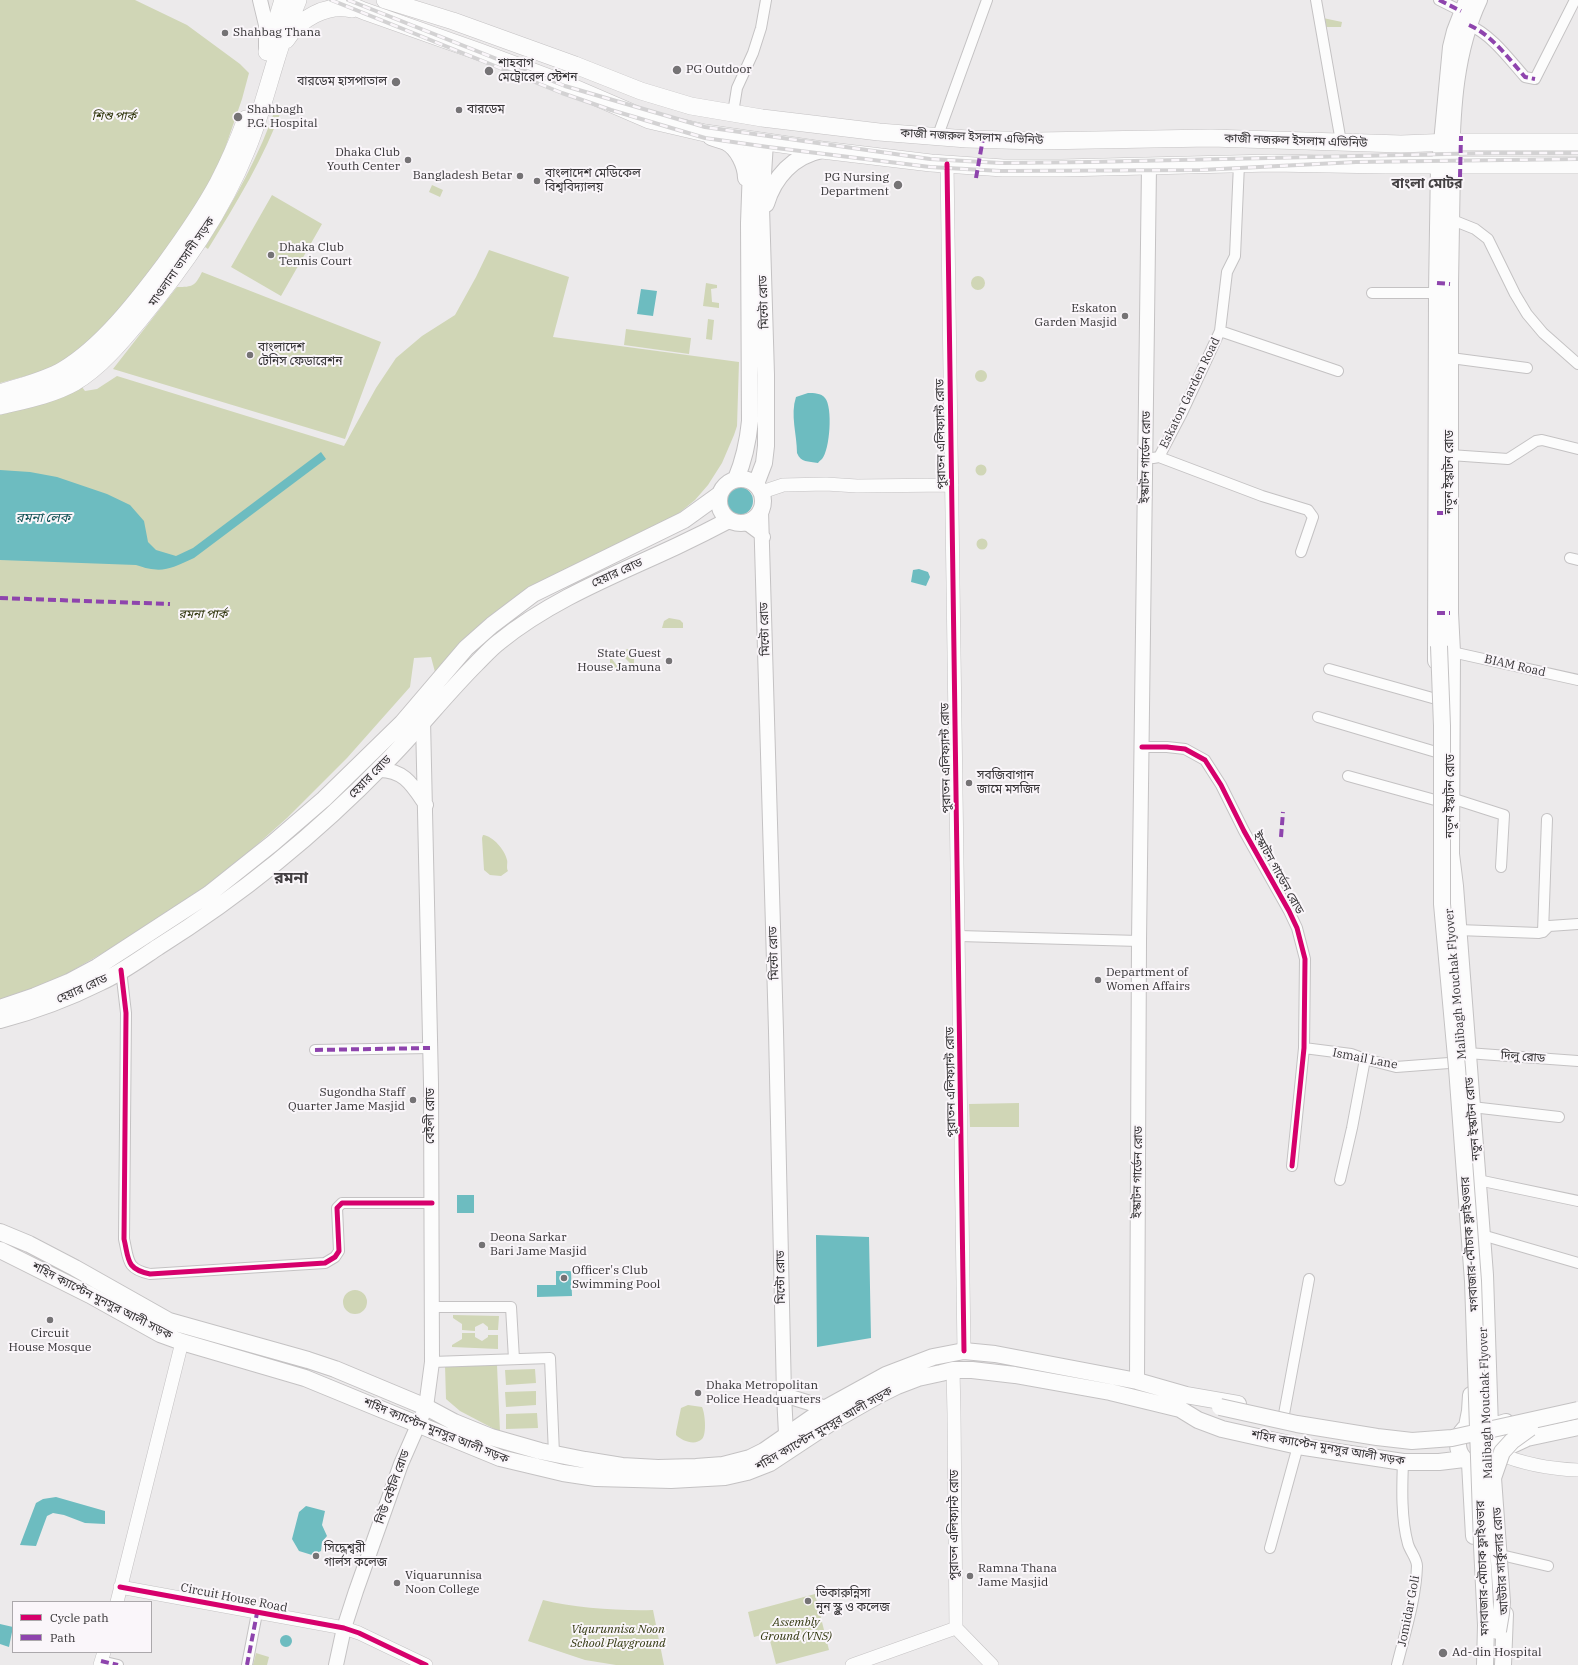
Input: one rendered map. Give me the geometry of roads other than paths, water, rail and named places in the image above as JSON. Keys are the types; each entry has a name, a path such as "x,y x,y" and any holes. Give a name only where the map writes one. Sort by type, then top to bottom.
{"highway":[{"name":"মাওলানা ভাসানী সড়ক","path":"0,406 32,399 54,392 83,376 121,341 153,303 195,248 227,194 256,125 283,0"},
{"name":"মাওলানা ভাসানী সড়ক","path":"0,392 38,381 63,370 86,354 131,307 191,228 218,183 249,114 271,57 298,0"},
{"name":"কাজী নজরুল ইসলাম এভিনিউ","path":"337,0 364,12 480,52 563,83 649,120 705,133 822,150 947,164 1010,168 1239,164 1386,165 1445,171 1578,165"},
{"name":"কাজী নজরুল ইসলাম এভিনিউ","path":"385,0 453,21 575,65 641,91 691,106 762,118 938,138 1038,141 1211,138 1401,144 1446,142 1578,142"},
{"path":"271,57 298,26 314,14 336,7 346,7 364,12"},
{"path":"758,141 762,118"}],"main road":[{"path":"260,0 271,57"},
{"path":"1446,142 1463,45 1469,25 1480,0"},
{"path":"1445,171 1450,47 1463,5"},
{"path":"705,133 727,143 735,151 741,161 746,175 745,217 755,223 777,178 794,162 807,154 822,150"},
{"name":"মিন্টো রোড","path":"736,479 742,466 747,445 750,421 758,141"},
{"path":"1386,165 1398,169 1423,169 1433,178 1435,223 1437,233"},
{"name":"ইস্কাটন গার্ডেন রোড","path":"1137,1381 1139,941 1142,748 1152,458 1149,166"},
{"name":"নতুন ইস্কাটন রোড","path":"1443,799 1436,752 1436,699 1443,643 1450,613 1450,455 1444,409 1451,358 1450,219 1445,171"},
{"name":"নতুন ইস্কাটন রোড","path":"1445,171 1437,233 1437,293 1444,409 1443,822 1438,931 1460,1179 1469,1321 1471,1404 1465,1429"},
{"name":"মিন্টো রোড","path":"755,223 766,375 766,446 759,488"},
{"path":"0,1008 69,982 97,967 209,894 273,843 324,799 402,723 466,648 517,605 533,594 684,520 720,494 726,485 736,479 743,479 759,488 764,502 761,511 753,520 741,524 729,520 720,509 720,494"},
{"name":"মিন্টো রোড","path":"761,511 777,1047 784,1395 790,1441"},
{"name":"হেয়ার রোড","path":"0,1020 22,1014 60,1000 102,982 216,909 270,868 318,826 378,770 462,678 497,644 523,623 592,584 678,546 729,520"},
{"path":"747,523 759,532 762,537"},
{"name":"মগবাজার-মৌচাক ফ্লাইওভার","path":"1443,643 1442,904 1457,1068 1473,1281 1486,1625 1485,1665"},
{"name":"বেইলী রোড","path":"418,1424 426,1407 432,1362 432,1203 424,720"},
{"path":"378,770 391,770 404,777 426,805"},
{"name":"নতুন ইস্কাটন রোড","path":"1443,822 1451,854 1478,1180 1487,1315 1490,1427"},
{"name":"Malibagh Mouchak Flyover","path":"1451,854 1449,896 1450,929 1484,1325 1486,1437 1498,1631 1497,1665"},
{"path":"166,922 174,937"},
{"path":"1460,1179 1478,1180"},
{"name":"শহিদ ক্যাপ্টেন মুনসুর আলী সড়ক","path":"0,1232 75,1268 170,1321 308,1360 362,1380 426,1407 454,1422 491,1438 554,1454 658,1474"},
{"name":"শহিদ ক্যাপ্টেন মুনসুর আলী সড়ক","path":"0,1250 90,1295 160,1334 182,1342 305,1378 500,1458 531,1466 596,1478 658,1474 736,1462 750,1458 835,1420 877,1396 918,1378 952,1370 972,1370 1016,1375 1110,1392 1183,1402 1231,1402 1341,1425 1405,1435 1442,1435 1465,1429"},
{"name":"শহিদ ক্যাপ্টেন মুনসুর আলী সড়ক","path":"790,1441 826,1408 891,1372 933,1357 964,1351 995,1354 1137,1381 1183,1402 1198,1420 1222,1429 1298,1446 1403,1462 1467,1461"},
{"path":"784,1395 826,1408"},
{"path":"1183,1402 1294,1433 1410,1450 1452,1449 1530,1428 1578,1418"},
{"path":"1490,1427 1548,1410 1578,1404"},
{"path":"1219,1412 1377,1437 1412,1441 1452,1438 1578,1410"},
{"path":"1490,1411 1492,1416 1506,1422"},
{"path":"1497,1454 1499,1446 1498,1435 1490,1427 1479,1423 1465,1429 1458,1442 1460,1454 1467,1461 1484,1464 1497,1454 1527,1438 1578,1427"},
{"name":"নিউ বেইলি রোড","path":"336,1665 344,1628 401,1464 418,1424"},
{"path":"1498,1631 1502,1602 1493,1478 1502,1452 1512,1441 1530,1428"},
{"path":"1403,1462 1405,1435"},
{"name":"আউটার সার্কুলার রোড","path":"1497,1454 1501,1555 1506,1611 1503,1665"},
{"path":"1467,1461 1480,1626 1479,1665"}],"street":[{"path":"733,113 737,88 753,53 761,28 766,0"},
{"path":"938,138 987,0"},
{"path":"1316,0 1341,142"},
{"path":"1439,0 1463,5"},
{"path":"1469,25 1478,29 1498,47 1525,78 1535,78 1575,0"},
{"name":"পুরাতন এলিফ্যান্ট রোড","path":"947,164 964,1351"},
{"name":"Eskaton Garden Road","path":"1239,164 1235,256 1227,272 1220,331 1182,413 1152,458 1262,496 1308,510 1313,517 1301,552"},
{"path":"1450,219 1475,229 1488,239 1515,294 1527,314 1543,333 1578,364"},
{"path":"1372,293 1437,293"},
{"path":"1220,331 1338,371"},
{"path":"1451,358 1527,368"},
{"path":"1450,455 1508,459 1536,441 1542,440 1578,449"},
{"path":"764,463 769,478 779,486"},
{"path":"759,488 826,484 857,486 952,485"},
{"name":"BIAM Road","path":"1443,643 1578,680"},
{"path":"1329,668 1436,699"},
{"path":"1318,717 1436,752"},
{"name":"ইস্কাটন গার্ডেন রোড","path":"1142,748 1167,747 1185,749 1197,754 1205,760 1221,784 1244,831 1297,928 1305,959 1304,1048 1292,1166"},
{"path":"1348,776 1504,815 1501,867"},
{"path":"1543,932 1547,819"},
{"path":"1458,930 1543,932 1549,926 1578,924"},
{"path":"959,936 1139,941"},
{"path":"121,970 126,1014 124,1239 130,1264 138,1272 150,1274 324,1263 335,1258 339,1250 337,1208 342,1203 432,1203"},
{"path":"316,1050 430,1048"},
{"name":"Ismail Lane","path":"1304,1048 1351,1054 1396,1067 1449,1063"},
{"name":"দিলু রোড","path":"1467,1053 1578,1061"},
{"path":"1340,1180 1352,1128 1365,1059"},
{"path":"1472,1107 1558,1117"},
{"path":"1478,1180 1578,1201"},
{"path":"1482,1235 1578,1262"},
{"path":"1284,1414 1309,1279"},
{"path":"432,1307 512,1307 514,1359"},
{"path":"117,1601 182,1342"},
{"path":"432,1362 550,1358 554,1454"},
{"name":"পুরাতন এলিফ্যান্ট রোড","path":"952,1370 954,1414 956,1628"},
{"path":"1270,1548 1298,1446"},
{"path":"1497,1454 1519,1461 1559,1469 1578,1470"},
{"name":"Jomidar Goli","path":"1397,1665 1414,1590 1417,1564 1408,1544 1402,1487 1403,1462"},
{"path":"1501,1555 1548,1566"},
{"name":"Circuit House Road","path":"120,1587 344,1628 359,1633 426,1665"},
{"path":"247,1665 257,1613"},
{"path":"852,1665 956,1628 992,1665"},
{"path":"102,1659 118,1665"}],"water":[{"path":"641,289 657,291 653,316 637,314"},
{"path":"808,393 822,395 825,398 829,410 829,438 825,454 818,463 803,460 797,453 794,404 796,397"},
{"name":"রমনা লেক","path":"321,452 326,459 194,558 178,565 159,570 136,565 0,560 0,470 30,472 57,477 107,494 130,505 144,521 148,542 156,550 176,556 193,548"},
{"path":"739,487 749,491 753,501 749,511 739,515 729,511 725,501 729,491"},
{"path":"919,569 928,572 930,577 926,586 911,582 913,570"},
{"path":"457,1195 474,1195 474,1213 457,1213"},
{"path":"816,1235 869,1237 871,1338 817,1347"},
{"name":"Officer's Club Swimming Pool","path":"556,1271 571,1271 572,1296 537,1297 537,1285 556,1285"},
{"path":"56,1497 105,1511 105,1524 85,1523 64,1515 53,1513 47,1516 36,1546 20,1545 36,1503 43,1499"},
{"path":"306,1506 325,1511 322,1525 327,1536 322,1542 321,1551 312,1555 299,1551 292,1539 299,1512"},
{"path":"0,1624 12,1627 9,1647 0,1644"},
{"path":"288,1635 291,1636 291,1646 284,1647 281,1646 280,1639 281,1636"}],"railway":[{"path":"331,0 562,93 611,110 705,138 768,147 930,167 1001,171 1201,170 1356,162 1578,159"},
{"path":"348,0 565,86 705,127 930,159 1001,163 1491,153 1578,153"}],"place":[{"name":"Shahbag Thana","path":"225,33"},
{"name":"PG Outdoor","path":"677,70"},
{"name":"শাহবাগ মেট্রোরেল স্টেশন","path":"489,71"},
{"name":"বারডেম হাসপাতাল","path":"396,82"},
{"name":"বারডেম","path":"459,110"},
{"name":"Shahbagh P.G. Hospital","path":"238,117"},
{"name":"Dhaka Club Youth Center","path":"408,160"},
{"name":"Bangladesh Betar","path":"520,176"},
{"name":"বাংলাদেশ মেডিকেল বিশ্ববিদ্যালয়","path":"537,181"},
{"name":"PG Nursing Department","path":"898,185"},
{"name":"Dhaka Club Tennis Court","path":"271,255"},
{"name":"Eskaton Garden Masjid","path":"1125,316"},
{"name":"বাংলাদেশ টেনিস ফেডারেশন","path":"250,355"},
{"name":"State Guest House Jamuna","path":"669,661"},
{"name":"সবজিবাগান জামে মসজিদ","path":"969,783"},
{"name":"Department of Women Affairs","path":"1098,980"},
{"name":"Sugondha Staff Quarter Jame Masjid","path":"413,1100"},
{"name":"Deona Sarkar Bari Jame Masjid","path":"482,1245"},
{"name":"Officer's Club Swimming Pool","path":"564,1278"},
{"name":"Circuit House Mosque","path":"50,1320"},
{"name":"Dhaka Metropolitan Police Headquarters","path":"698,1393"},
{"name":"সিদ্ধেশ্বরী গার্লস কলেজ","path":"316,1556"},
{"name":"Ramna Thana Jame Masjid","path":"970,1576"},
{"name":"Viquarunnisa Noon College","path":"397,1583"},
{"name":"ভিকারুন্নিসা নূন স্কুল ও কলেজ","path":"808,1601"},
{"name":"Ad-din Hospital","path":"1443,1653"}],"district":[{"name":"বাংলা মোটর","path":"1427,184"},
{"name":"রমনা","path":"291,878"}],"park label":[{"name":"শিশু পার্ক","path":"114,117"},
{"name":"রমনা পার্ক","path":"203,615"},
{"name":"Assembly Ground (VNS)","path":"796,1630"},
{"name":"Viqurunnisa Noon School Playground","path":"618,1637"}]}
